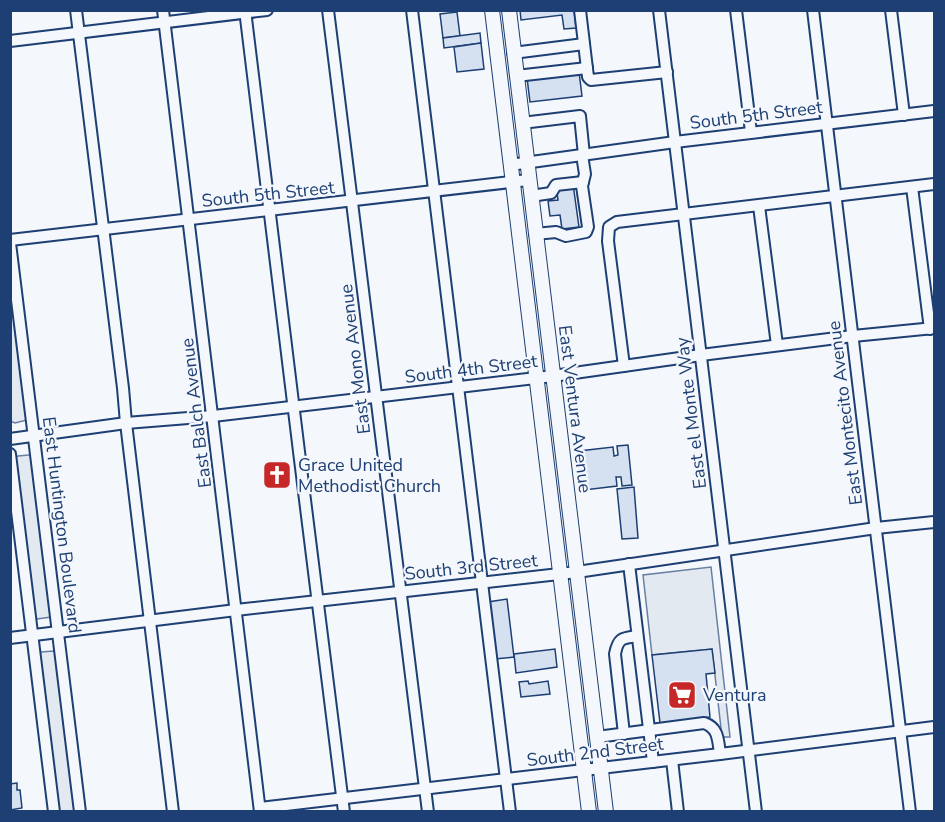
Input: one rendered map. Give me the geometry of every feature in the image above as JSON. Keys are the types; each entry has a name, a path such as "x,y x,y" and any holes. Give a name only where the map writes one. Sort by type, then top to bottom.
{"main road":[{"name":"East Ventura Avenue","path":"492,10 589,812"},
{"name":"East Ventura Avenue","path":"508,10 606,812"}],"street":[{"path":"76,10 173,812"},
{"name":"East Balch Avenue","path":"163,10 260,810"},
{"path":"10,41 267,10"},
{"name":"East Mono Avenue","path":"328,10 428,812"},
{"path":"412,10 510,812"},
{"path":"580,10 588,77 591,80 666,72"},
{"name":"East el Monte Way","path":"659,10 756,812"},
{"path":"736,10 751,132"},
{"name":"East Montecito Avenue","path":"813,10 910,812"},
{"path":"891,10 904,115"},
{"path":"245,12 344,812"},
{"path":"513,53 584,44"},
{"path":"516,76 587,68"},
{"name":"South 5th Street","path":"510,165 751,132 934,111"},
{"path":"522,123 580,116 585,174 582,186 588,227 586,232 566,236 556,232 536,234"},
{"name":"South 5th Street","path":"10,241 528,180"},
{"path":"531,196 551,193 556,185 583,182"},
{"path":"624,366 608,241 609,227 617,222 934,184"},
{"path":"912,186 932,328"},
{"path":"759,206 777,345"},
{"name":"East Huntington Boulevard","path":"10,241 80,812"},
{"name":"South 4th Street","path":"10,439 126,423 213,416 553,376 777,345 932,328"},
{"path":"10,454 54,812"},
{"name":"South 3rd Street","path":"10,638 577,572 876,528 934,522"},
{"path":"629,564 653,762"},
{"path":"624,734 615,654 617,644 624,638 638,636"},
{"path":"597,737 704,723 711,725 716,731 720,754"},
{"name":"South 2nd Street","path":"260,810 342,798 934,727"},
{"path":"672,760 678,812"}],"shaded area":[{"path":"10,276 27,420 15,423 10,421"},
{"path":"31,455 51,617 37,619 35,618 15,458"},
{"path":"711,567 730,737 722,737 712,649 652,655 643,575"},
{"path":"41,652 56,652 76,811 58,811 39,655"}],"building":[{"path":"520,10 574,10 576,28 564,29 562,15 521,20"},
{"path":"457,12 460,36 443,38 440,14"},
{"path":"480,33 481,43 444,48 443,38"},
{"path":"481,43 484,69 457,72 454,47"},
{"path":"579,72 582,96 530,102 527,78"},
{"path":"573,184 579,227 562,229 560,215 550,216 548,201 558,200 556,186"},
{"path":"628,445 632,485 622,486 621,477 616,477 617,486 584,490 579,451 613,447 614,456 618,455 617,446"},
{"path":"634,487 638,538 622,539 617,489"},
{"path":"507,599 514,657 495,659 488,602"},
{"path":"555,649 557,667 516,673 514,654"},
{"name":"Ventura","path":"712,649 715,673 706,674 710,717 660,723 652,655"},
{"path":"528,681 529,684 548,681 550,694 521,697 519,682"},
{"path":"17,783 22,808 10,810 10,784"}],"place":[{"name":"Grace United Methodist Church","path":"277,475"},
{"name":"Ventura","path":"682,695"}]}
